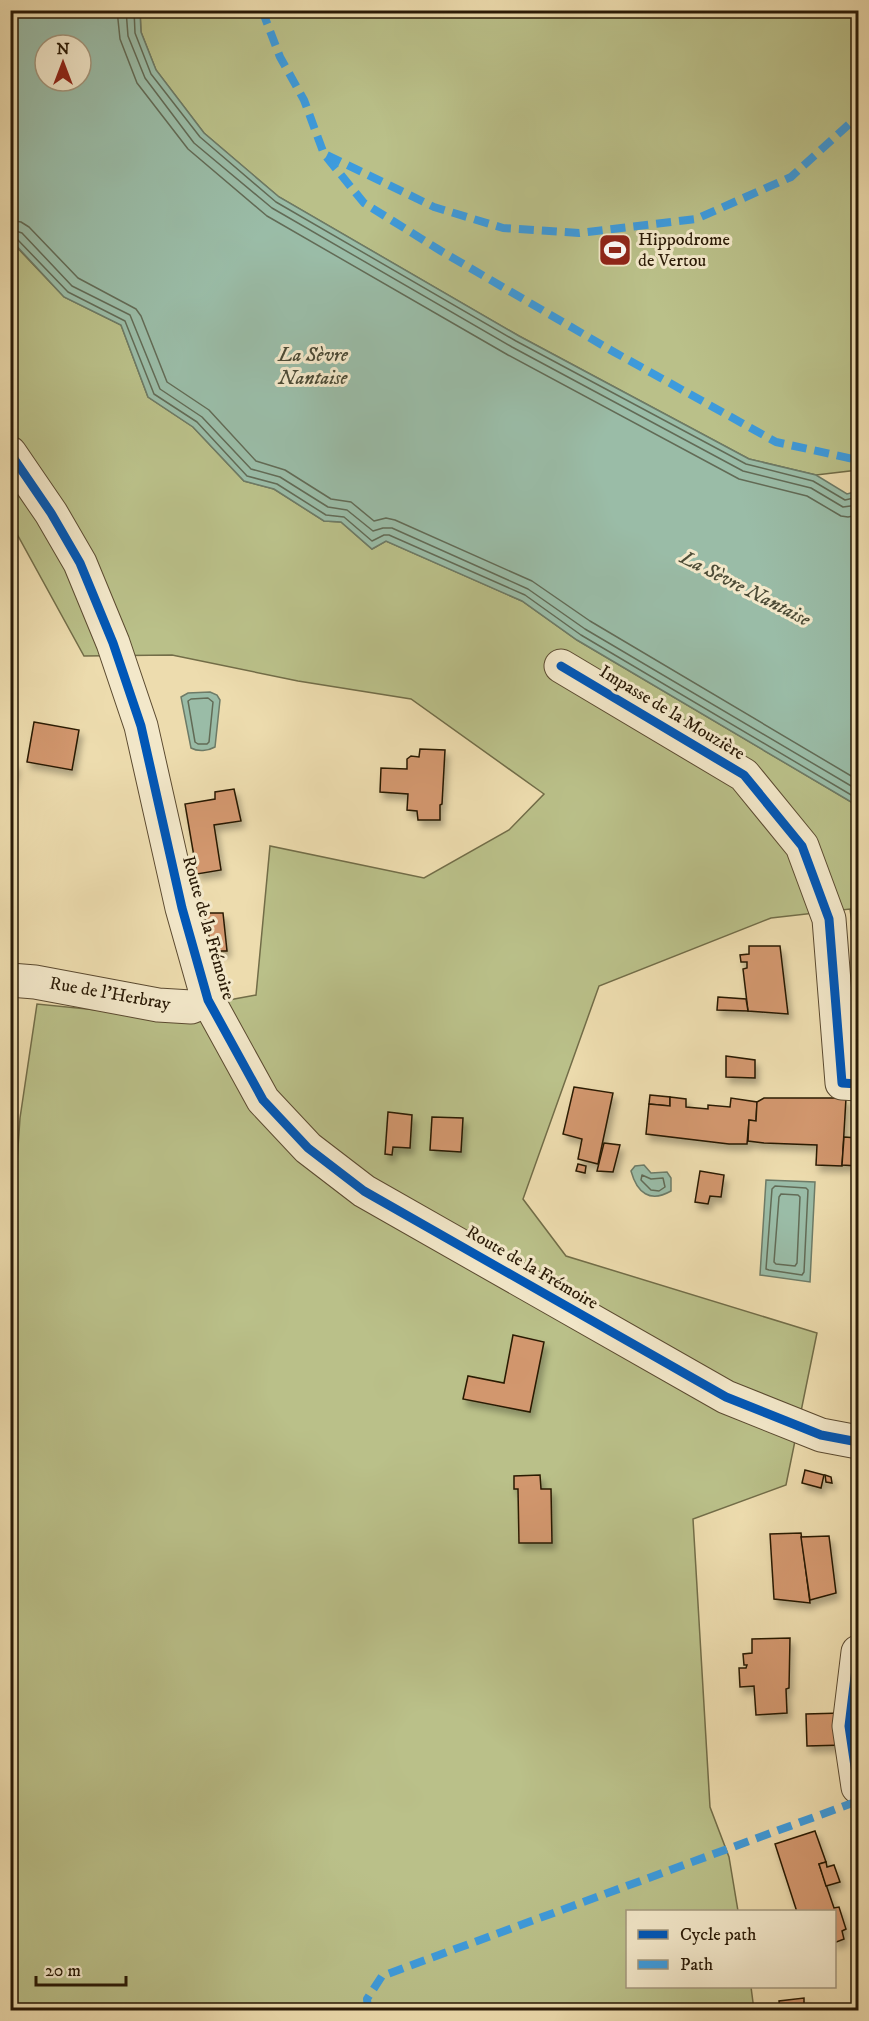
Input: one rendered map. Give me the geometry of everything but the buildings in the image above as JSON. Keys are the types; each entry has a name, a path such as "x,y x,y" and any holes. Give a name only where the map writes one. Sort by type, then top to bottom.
{"street":[{"name":"Route de la Frémoire","path":"10,453 51,513 80,563 113,643 141,726 182,908 208,1000 263,1100 308,1148 364,1191 726,1397 821,1435 858,1442"},
{"name":"Impasse de la Mouzière","path":"561,666 744,775 802,846 829,919 842,1083 858,1084"},
{"name":"Rue de l'Herbray","path":"10,980 35,982 158,1005 191,1007 208,1000"},
{"path":"858,1652 849,1726 858,1787"}],"green space":[{"name":"Hippodrome de Vertou","path":"140,11 858,11 858,470 816,475 749,459 519,336 279,197 204,133 156,70 141,32"},
{"path":"10,240 64,297 121,325 148,397 193,427 244,481 274,489 324,521 341,522 372,549 386,541 522,601 577,640 858,806 858,966 850,909 771,918 599,986 523,1199 566,1256 817,1333 786,1485 693,1519 710,1807 729,1857 738,1910 626,1910 626,1988 751,1988 754,2010 11,2010 10,1265 20,1118 37,1004 147,1015 256,995 270,846 424,878 509,830 544,794 411,699 298,681 172,655 84,656 11,523"}],"water":[{"name":"La Sèvre Nantaise","path":"11,10 140,11 141,32 156,70 204,133 279,197 519,336 749,459 816,475 847,494 858,491 858,806 577,640 522,601 386,541 372,549 341,522 324,521 274,489 244,481 193,427 148,397 121,325 64,297 11,240"},
{"path":"210,692 217,695 220,700 215,747 197,750 191,748 181,697 188,693"},
{"path":"644,1165 651,1173 667,1172 671,1178 671,1191 657,1196 645,1194 637,1185 631,1171 635,1166"},
{"path":"766,1180 815,1182 810,1282 760,1275"}],"marked path":[{"path":"262,10 280,57 304,100 324,154 364,203 441,251 614,352 776,442 858,460"},
{"path":"327,155 434,207 503,228 579,233 696,219 791,177 858,116"},
{"path":"368,2010 367,1999 382,1976 858,1801"}],"cycle path":[{"path":"10,453 51,513 80,563 113,643 141,726 182,908 208,1000 263,1100 308,1148 364,1191 726,1397 821,1435 858,1442"},
{"path":"561,666 744,775 802,846 829,919 842,1083 858,1084"},
{"path":"858,1652 849,1726 858,1787"}],"place":[{"name":"Hippodrome de Vertou","path":"615,250"}]}
